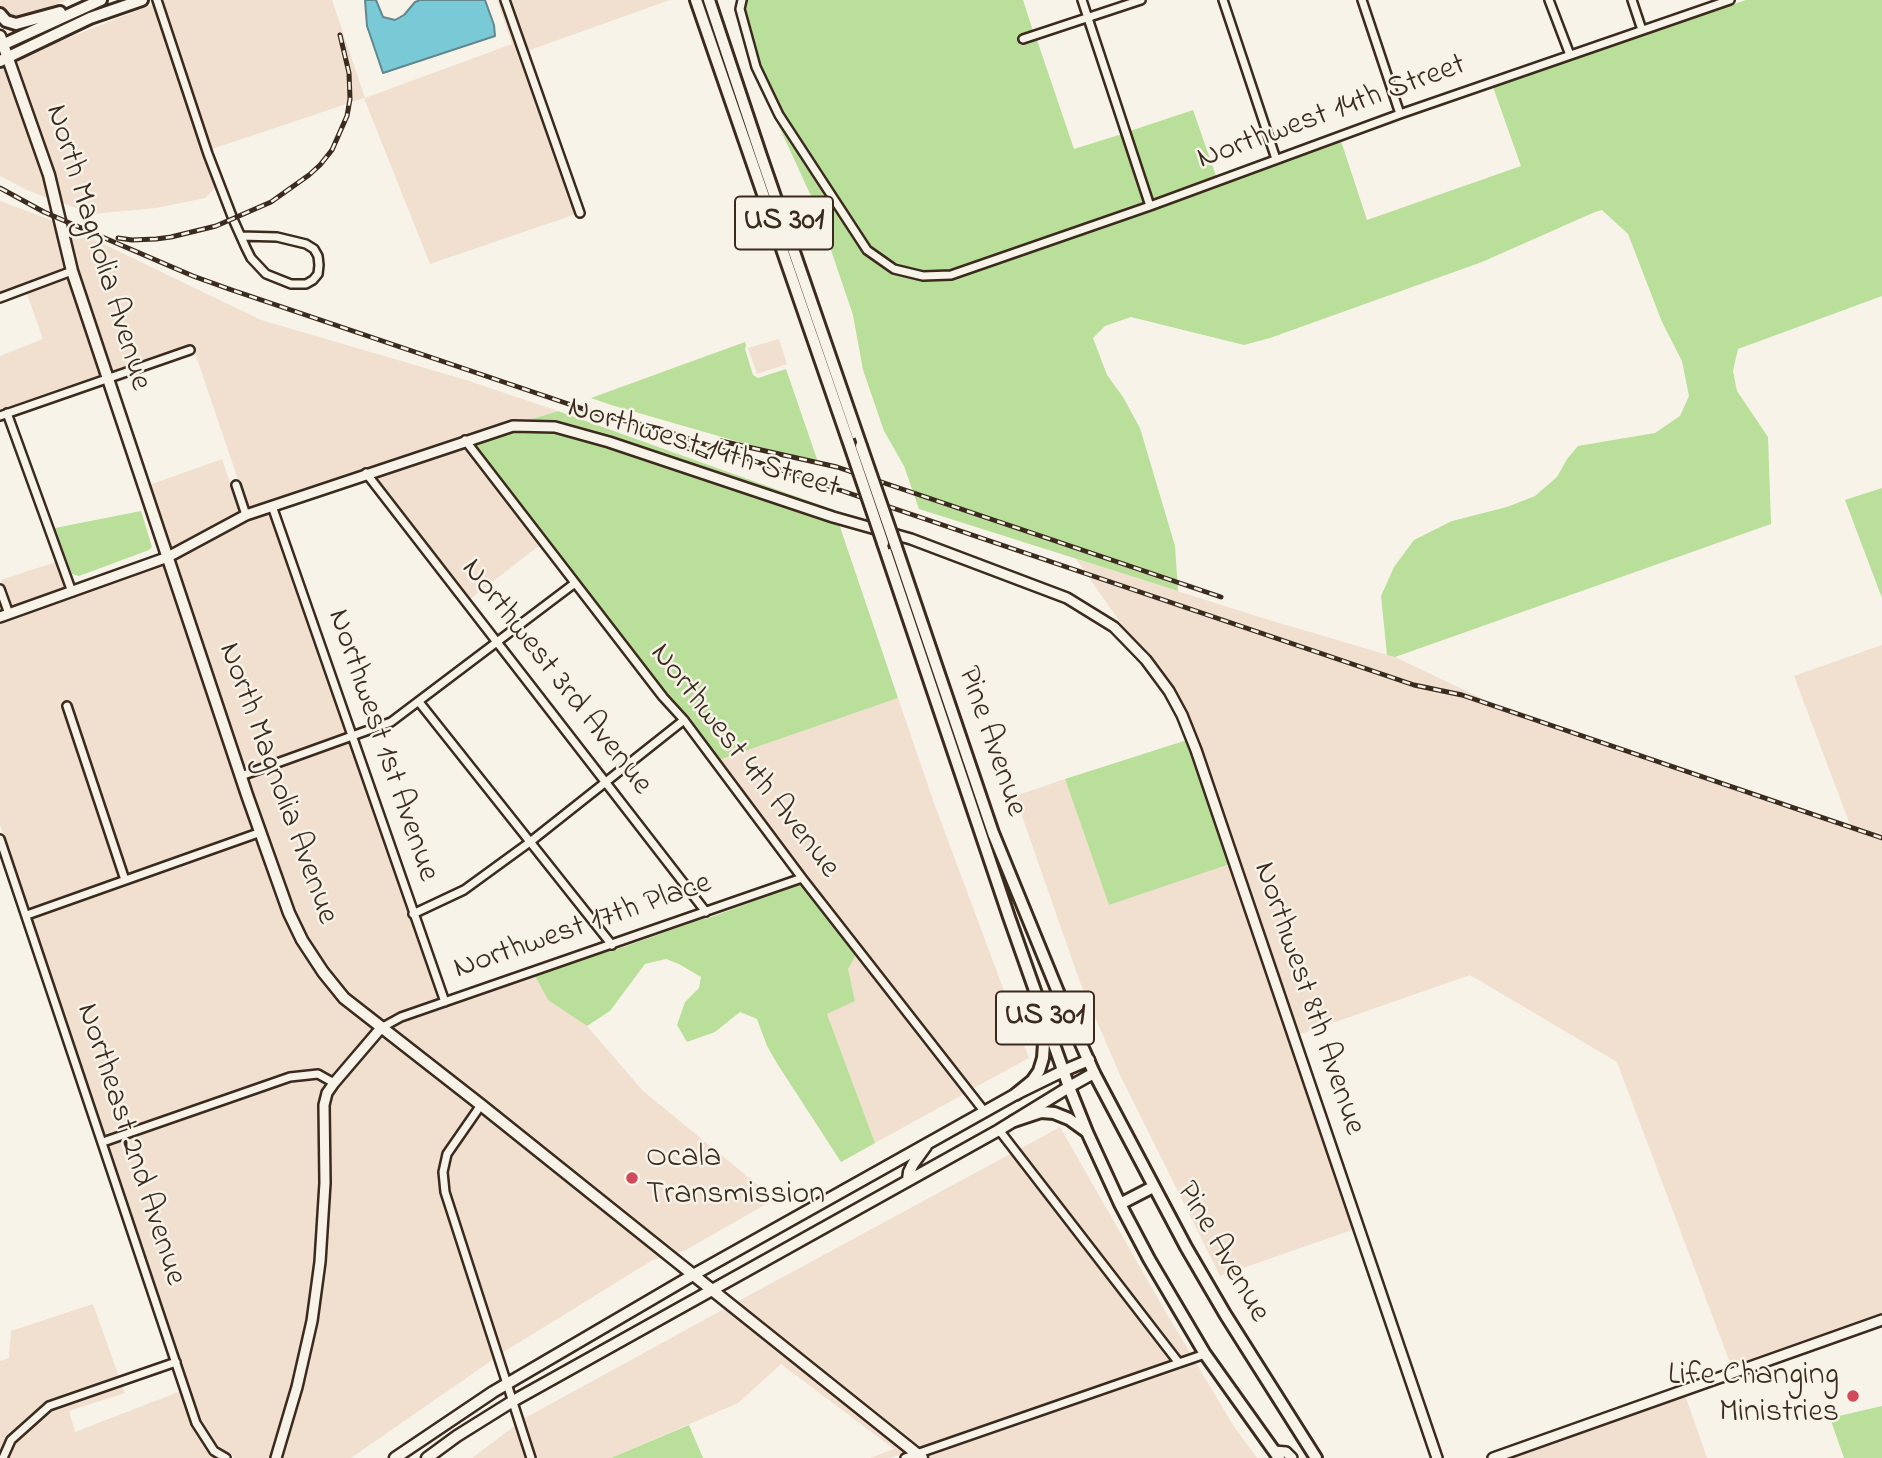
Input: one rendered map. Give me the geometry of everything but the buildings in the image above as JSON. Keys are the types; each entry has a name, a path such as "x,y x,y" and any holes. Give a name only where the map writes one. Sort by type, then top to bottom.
{"main road":[{"path":"4,60 76,24 142,0"},
{"name":"Pine Avenue","path":"696,0 1069,1087 1120,1203 1149,1259 1205,1354 1276,1455"},
{"name":"Pine Avenue","path":"709,0 993,833 1024,912 1094,1073 1153,1187 1225,1314 1316,1458"},
{"path":"0,14 6,21 16,24 97,2"},
{"path":"1,42 97,2"},
{"name":"North Magnolia Avenue","path":"1,42 4,60 49,175 72,271 241,776 289,913 302,940 344,998 919,1456"},
{"path":"1009,917 1024,912"},
{"path":"1016,1094 1032,1081 1039,1071 1043,1058 1046,1022"},
{"path":"396,1458 508,1384 693,1275 984,1111 1063,1070 1089,1060"},
{"path":"427,1458 513,1401 1014,1122 1094,1073"},
{"path":"1014,1122 1041,1112 1054,1113 1069,1119 1087,1132"},
{"path":"908,1180 913,1164 928,1143"},
{"path":"1120,1203 1153,1187"}],"street":[{"path":"158,0 208,153 241,236 256,265 271,277 291,284 301,285 313,280 318,274 318,256 314,249 306,244 277,237 241,236"},
{"path":"505,0 580,213"},
{"name":"Northwest 14th Street","path":"742,0 740,9 756,67 779,115 867,250 894,270 923,276 951,275 1150,206 1400,114 1730,0"},
{"path":"1082,0 1150,206"},
{"path":"1023,40 1141,0"},
{"path":"1223,0 1276,159"},
{"path":"1362,0 1400,114"},
{"path":"1549,0 1570,55"},
{"path":"1632,0 1642,30"},
{"path":"0,298 72,271"},
{"path":"72,592 4,415 190,350"},
{"name":"Northwest 14th Street","path":"4,616 168,557 246,515 513,426 555,427 609,442 833,517 911,539 1068,598"},
{"name":"Northwest 4th Avenue","path":"465,440 984,1111"},
{"name":"Northwest 3rd Avenue","path":"366,473 706,912"},
{"path":"236,485 246,515"},
{"name":"Northwest 1st Avenue","path":"272,506 445,1002"},
{"path":"241,776 391,722 575,583"},
{"path":"0,589 4,616"},
{"name":"Northwest 8th Avenue","path":"1068,598 1122,635 1154,670 1182,715 1201,763 1437,1458"},
{"path":"419,702 612,944"},
{"path":"67,706 125,880"},
{"path":"413,914 464,890 530,842 684,720"},
{"path":"27,915 261,832"},
{"name":"Northeast 2nd Avenue","path":"0,839 196,1423 214,1451 226,1458"},
{"name":"Northwest 17th Place","path":"382,1028 401,1017 802,878"},
{"path":"276,1458 298,1387 312,1321 322,1247 324,1105 327,1093 334,1083 382,1028"},
{"path":"103,1142 289,1077 318,1074 334,1083"},
{"path":"481,1105 447,1154 443,1172 445,1192 531,1458"},
{"path":"999,1130 1179,1363"},
{"path":"1493,1458 1882,1320"},
{"path":"905,1458 919,1456 1205,1354"},
{"path":"4,1458 11,1440 49,1406 176,1362"},
{"path":"1276,1455 1286,1452 1292,1458"}],"shaded area":[{"path":"0,0 67,0 17,19 5,14"},
{"path":"332,0 365,98 512,44 497,0 500,0 576,214 430,264 364,98 212,149 163,1"},
{"path":"509,0 670,0 527,51"},
{"path":"154,4 216,187 205,198 156,208 92,214 60,202 14,62 35,51"},
{"path":"6,67 45,177 50,199 0,176 0,70"},
{"path":"0,201 56,222 67,268 0,293"},
{"path":"66,226 261,320 466,380 558,411 465,434 248,509 192,344 111,371 77,270"},
{"path":"70,277 103,374 0,410 0,356 43,339 27,294 0,303"},
{"path":"779,339 787,364 757,374 748,348"},
{"path":"464,446 540,545 469,600 373,476"},
{"path":"222,459 240,512 170,550 149,485"},
{"path":"269,512 346,733 244,770 174,559 247,519"},
{"path":"1076,559 1395,657 1527,720 1852,830 1794,676 1882,645 1882,1315 1732,1368 1617,1062 1470,975 1298,1035 1186,713 1150,657 1127,632"},
{"path":"56,562 66,589 11,608 1,580"},
{"path":"165,563 255,829 127,874 70,700 62,702 119,877 29,909 0,825 0,623"},
{"path":"898,698 1029,1058 972,1089 805,876 719,760"},
{"path":"350,742 439,998 399,1012 382,1022 347,994 326,970 306,937 293,911 247,779"},
{"path":"1065,779 1109,905 1230,864 1355,1229 1220,1276 1120,1075 1080,982 1015,796"},
{"path":"258,839 298,942 319,975 341,1001 375,1028 333,1077 318,1069 288,1073 105,1136 32,918"},
{"path":"856,955 964,1094 875,1143 827,1014 855,1001 848,969"},
{"path":"535,976 548,1000 587,1026 643,1091 775,1199 684,1251 674,1254 390,1029 403,1021"},
{"path":"382,1034 475,1106 443,1151 439,1172 441,1193 495,1358 351,1458 281,1458 302,1389 316,1322 326,1248 328,1107 331,1095"},
{"path":"318,1079 327,1084 320,1105 317,1246 307,1320 293,1385 272,1458 235,1458 217,1447 200,1421 108,1145 291,1082"},
{"path":"482,1112 663,1257 651,1261 502,1353 450,1191 448,1173 451,1156"},
{"path":"1060,1127 1191,1354 1180,1358 1020,1149"},
{"path":"1012,1153 1172,1361 917,1448 735,1303"},
{"path":"93,1304 119,1377 46,1402 8,1436 0,1454 0,1361 9,1358 11,1331"},
{"path":"726,1308 907,1452 890,1458 870,1458 894,1449 781,1364 738,1403 611,1458 535,1458 523,1419"},
{"path":"1196,1363 1233,1425 1257,1458 927,1456 1179,1370"},
{"path":"122,1386 125,1393 69,1411 75,1432 181,1391 192,1424 211,1454 217,1458 9,1458 15,1443 51,1410"},
{"path":"1685,1395 1707,1458 1508,1458"},
{"path":"516,1425 526,1458 472,1458"}],"green space":[{"path":"746,0 1023,0 1033,31 1017,36 1020,45 1037,40 1074,149 1122,134 1144,203 950,270 923,271 896,265 870,247 783,112 760,66 745,10"},
{"path":"1746,0 1882,0 1882,296 1738,349 1733,371 1737,391 1768,437 1771,524 1395,657 1387,655 1381,596 1394,567 1414,540 1452,521 1507,507 1535,496 1557,477 1578,446 1655,433 1680,416 1689,396 1682,361 1662,322 1628,234 1602,210 1482,262 1244,345 1131,317 1105,326 1093,338 1107,375 1140,428 1175,546 1178,591 919,509 904,466 884,431 863,370 853,315 817,209 760,85 776,117 864,253 894,274 923,280 949,281 1341,141 1367,220 1521,166 1493,87"},
{"path":"1193,110 1216,176 1152,200 1130,131"},
{"path":"745,342 753,375 758,378 786,369 819,465 591,398"},
{"path":"558,411 834,510 835,513 610,438 556,422 526,421"},
{"path":"514,431 555,432 608,447 839,524 898,698 719,760 473,443"},
{"path":"1882,488 1882,598 1845,500"},
{"path":"141,511 152,547 149,550 79,576 72,574 55,528"},
{"path":"1187,740 1230,864 1109,905 1065,779"},
{"path":"800,884 856,955 848,969 855,1001 827,1014 875,1143 841,1162 778,1065 767,1046 757,1019 740,1012 715,1032 687,1042 677,1025 685,1002 699,988 701,977 666,959 645,964 610,1011 587,1026 548,1000 535,976 706,919"},
{"path":"1882,1406 1882,1458 1844,1458 1830,1418"},
{"path":"689,1425 703,1458 611,1458"}],"water":[{"path":"365,0 376,0 383,17 395,20 420,0 485,0 495,36 383,73 367,26"}],"railway":[{"path":"118,238 156,239 216,226 271,202 320,165 332,150 347,116 350,99 349,73 340,35"},
{"path":"0,188 44,212 229,289 601,415 660,429 1414,685 1462,695 1882,838"},
{"path":"721,441 837,467 1221,597"},
{"path":"683,446 708,457"}],"place":[{"name":"Ocala Transmission","path":"632,1178"},
{"name":"Life Changing Ministries","path":"1853,1396"}]}
